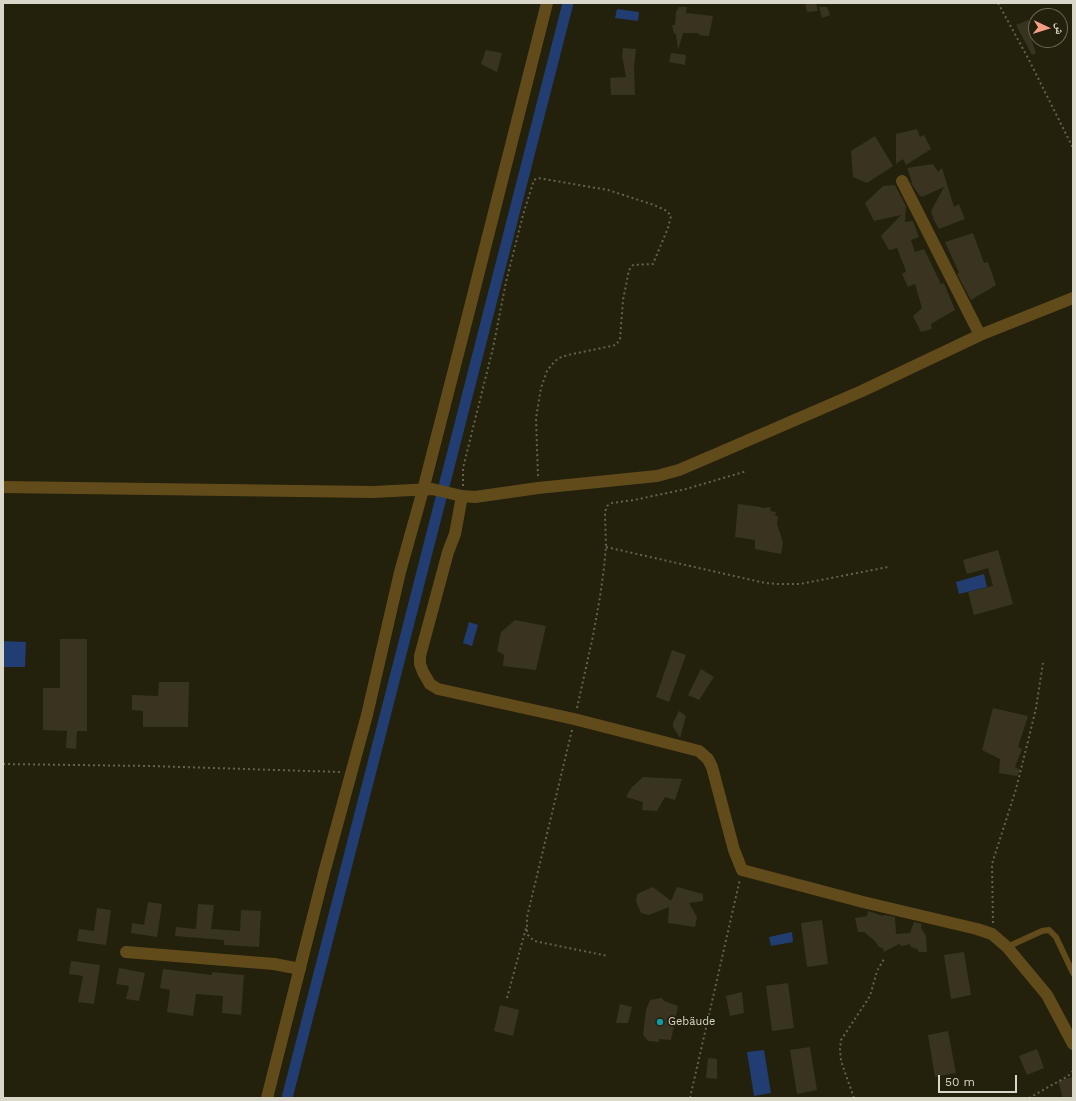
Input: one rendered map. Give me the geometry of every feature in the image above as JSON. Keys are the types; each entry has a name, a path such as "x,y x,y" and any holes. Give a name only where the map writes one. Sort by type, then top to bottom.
{"street":[{"path":"267,1098 367,715 400,572 427,490 547,3"},
{"path":"902,181 980,335"},
{"path":"3,487 373,492 427,490 483,497 538,488 649,477 672,472 862,391 980,335 1073,298"},
{"path":"459,495 455,534 420,656 420,664 425,678 430,684 438,689 574,719 699,751 704,754 712,767 734,850 742,870 862,902 972,927 992,934 1007,947 1047,995 1073,1044"},
{"path":"126,952 274,964 300,969"}],"lane":[{"path":"1007,947 1042,931 1049,930 1056,937 1073,973"}],"path":[{"path":"998,3 1028,58 1073,148"},
{"path":"459,495 463,468 492,348 506,282 523,215 534,180 538,178 608,190 654,205 667,211 671,216 668,228 653,264 633,265 629,270 623,300 620,339 616,345 559,358 547,371 541,388 536,418 538,488"},
{"path":"508,998 593,636 600,597 606,547 606,509 609,504 686,489 747,472"},
{"path":"606,547 765,583 778,584 800,584 888,567"},
{"path":"992,934 992,864 1016,789 1032,729 1043,663"},
{"path":"3,764 150,766 352,772"},
{"path":"690,1098 742,870"},
{"path":"526,925 528,934 534,941 608,956"},
{"path":"854,1098 841,1061 841,1040 870,996 877,971 884,959"},
{"path":"1029,1098 1068,1076 1073,1071"}],"water":[{"path":"617,9 639,12 638,21 615,18"},
{"path":"984,574 987,587 959,594 956,582"},
{"path":"469,622 478,625 472,646 463,643"},
{"path":"3,641 26,642 25,667 3,667"},
{"path":"792,932 793,942 771,946 769,937"},
{"path":"764,1050 771,1093 754,1096 747,1052"}],"building":[{"path":"805,3 816,3 818,11 807,12"},
{"path":"679,7 687,7 686,13 713,16 709,36 699,35 699,33 683,33 678,50 676,34 674,33 672,25 675,25 676,12"},
{"path":"819,7 827,7 830,15 822,18"},
{"path":"1028,20 1028,48 1016,25"},
{"path":"623,48 636,49 634,68 635,95 611,95 610,78 626,77 622,56"},
{"path":"1028,48 1034,48 1036,53 1032,55"},
{"path":"486,50 502,53 497,72 481,64"},
{"path":"671,53 686,55 685,65 669,62"},
{"path":"917,129 920,137 924,135 931,149 906,165 903,159 896,164 896,134"},
{"path":"875,136 893,166 867,183 853,177 851,151"},
{"path":"933,164 938,172 942,168 954,207 959,204 965,219 939,229 931,211 944,187 922,197 911,183 912,182 907,168"},
{"path":"895,185 906,206 905,222 913,221 919,237 911,240 915,252 924,249 941,284 944,283 955,310 931,324 932,329 921,332 913,316 922,308 915,284 908,287 902,274 906,271 897,248 889,250 881,236 901,215 874,221 865,203 883,186"},
{"path":"973,233 984,263 988,262 996,285 971,300 957,274 959,273 945,242"},
{"path":"738,504 761,508 771,507 770,511 776,512 775,516 778,516 777,524 783,542 781,554 755,549 755,540 735,537"},
{"path":"998,550 1013,604 974,615 968,592 993,586 988,568 967,574 963,560"},
{"path":"515,620 546,626 536,670 503,666 504,655 497,651 501,632"},
{"path":"60,639 87,639 87,731 77,731 76,749 66,748 67,731 43,730 43,688 60,688"},
{"path":"672,650 686,655 669,702 656,697"},
{"path":"701,669 714,677 699,700 688,695"},
{"path":"159,682 189,682 188,727 143,727 143,711 132,710 132,695 158,696"},
{"path":"993,708 1028,716 1018,747 1022,749 1015,767 1020,770 1017,776 999,773 1000,759 982,750"},
{"path":"679,711 686,716 680,738 673,727 673,723"},
{"path":"643,777 682,779 675,800 665,797 657,811 642,810 643,802 626,797 631,788"},
{"path":"653,887 671,901 677,887 703,894 703,901 689,903 697,917 695,927 668,923 669,907 649,915 641,913 636,901 637,894"},
{"path":"148,902 162,904 157,937 131,933 132,923 144,925"},
{"path":"198,904 214,905 211,929 240,931 241,910 261,911 259,947 224,945 224,940 175,936 176,927 196,929"},
{"path":"97,908 111,910 106,945 77,941 79,929 94,931"},
{"path":"868,911 883,916 895,917 896,934 910,933 914,922 922,924 921,928 926,936 927,952 919,952 917,949 911,947 910,944 902,946 899,944 884,952 883,948 879,947 875,941 864,932 858,932 855,918 867,916"},
{"path":"822,920 828,964 807,967 801,923"},
{"path":"964,952 971,995 951,999 944,955"},
{"path":"71,961 100,965 94,1004 78,1002 83,976 69,974"},
{"path":"119,968 145,973 139,1001 126,999 129,986 116,984"},
{"path":"163,969 212,975 212,972 244,975 241,1015 222,1013 223,996 196,994 193,1016 167,1012 170,990 160,988"},
{"path":"788,983 794,1028 772,1031 766,986"},
{"path":"742,992 744,1013 730,1016 726,996"},
{"name":"Gebäude","path":"662,998 664,1001 678,1006 671,1040 659,1039 659,1042 648,1041 643,1035 646,1010 650,1000"},
{"path":"620,1004 632,1007 628,1023 616,1023"},
{"path":"500,1005 519,1010 513,1036 494,1031"},
{"path":"948,1031 956,1073 935,1077 928,1035"},
{"path":"810,1047 817,1090 797,1094 790,1050"},
{"path":"1037,1049 1044,1068 1027,1075 1019,1056"},
{"path":"708,1058 717,1059 717,1079 706,1078"},
{"path":"1073,1077 1073,1098 1063,1098 1058,1081"}],"waterway":[{"path":"287,1098 568,3"}],"place":[{"name":"Gebäude","path":"660,1022"}]}
